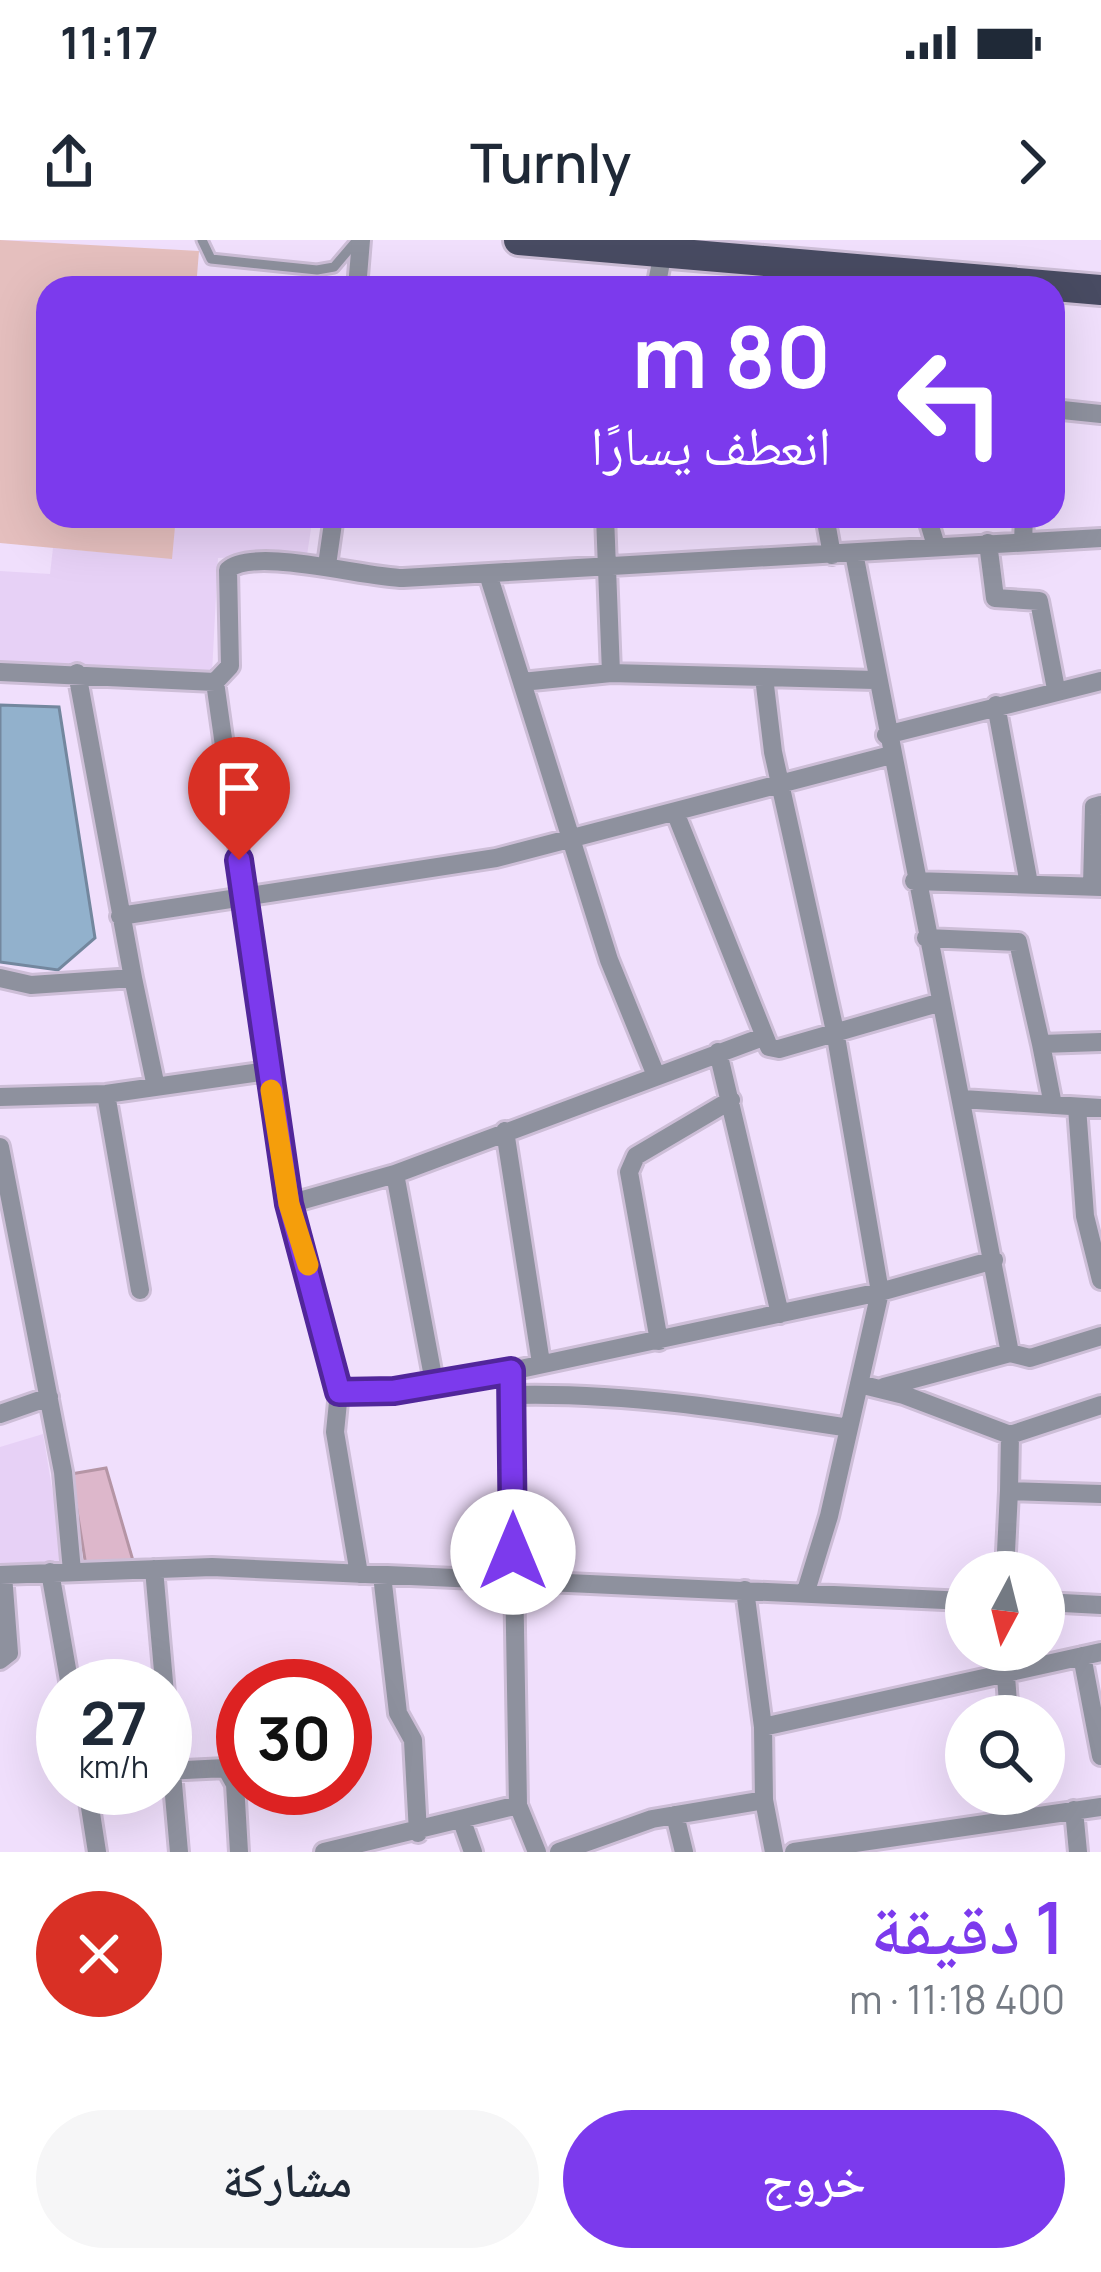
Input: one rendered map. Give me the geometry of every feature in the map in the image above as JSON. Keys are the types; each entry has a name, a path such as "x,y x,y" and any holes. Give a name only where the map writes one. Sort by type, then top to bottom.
{"main road":[{"path":"519,240 663,252 781,275"},
{"path":"722,240 1064,276"}],"street":[{"path":"358,276 359,240"},
{"path":"658,276 663,252"},
{"path":"1065,410 1101,414"},
{"path":"327,565 332,528"},
{"path":"605,528 611,673"},
{"path":"827,528 832,555"},
{"path":"930,528 936,547"},
{"path":"1023,542 1024,528"},
{"path":"0,672 214,682 225,677 233,651 228,569 233,563 327,565 335,572 368,578 1101,539"},
{"path":"988,543 995,598 1039,601 1056,689"},
{"path":"854,553 874,680 1010,1353"},
{"path":"488,574 622,994 655,1073"},
{"path":"77,673 156,1088"},
{"path":"522,682 611,673 874,680"},
{"path":"764,677 779,783 835,1031 880,1292 806,1591"},
{"path":"120,916 444,869 571,841 779,783 996,705 1101,681"},
{"path":"214,682 289,1204 339,1392 335,1432 359,1574"},
{"path":"996,705 1029,884"},
{"path":"914,881 1096,886 1090,820 1101,805"},
{"path":"676,812 769,1047 779,1049 938,1003"},
{"path":"926,938 1018,942 1053,1105"},
{"path":"0,978 31,985 133,978"},
{"path":"289,1204 394,1174 763,1036"},
{"path":"1041,1043 1101,1042"},
{"path":"718,1052 779,1314"},
{"path":"0,1097 106,1094 268,1072"},
{"path":"106,1094 140,1290"},
{"path":"962,1099 1101,1108"},
{"path":"659,1341 629,1172 636,1156 731,1100"},
{"path":"1078,1107 1101,1280"},
{"path":"506,1131 541,1363"},
{"path":"0,1147 49,1397 71,1571"},
{"path":"394,1174 434,1382"},
{"path":"339,1392 394,1391 511,1371 880,1292 994,1260"},
{"path":"880,1388 1010,1353 1030,1358 1101,1336"},
{"path":"511,1371 518,1805 537,1852"},
{"path":"859,1384 1010,1435 1101,1405"},
{"path":"511,1395 689,1402 849,1428"},
{"path":"0,1414 49,1397"},
{"path":"1006,1551 1010,1435"},
{"path":"1010,1491 1101,1494"},
{"path":"154,1569 160,1659"},
{"path":"0,1660 9,1653 1,1575 154,1569 359,1574 945,1600"},
{"path":"50,1572 65,1659"},
{"path":"382,1575 398,1713 413,1740 418,1833"},
{"path":"745,1590 763,1727 764,1800 774,1852"},
{"path":"1065,1603 1101,1605"},
{"path":"763,1727 1092,1654 1101,1756"},
{"path":"1006,1672 1008,1695"},
{"path":"192,1770 226,1768 235,1784 239,1852"},
{"path":"572,1850 675,1815 764,1800"},
{"path":"324,1852 418,1833 518,1805"},
{"path":"794,1852 1101,1807"},
{"path":"1074,1810 1078,1852"},
{"path":"91,1815 97,1852"},
{"path":"174,1815 179,1852"},
{"path":"675,1815 684,1852"},
{"path":"1018,1815 1018,1819"},
{"path":"462,1821 473,1852"}],"lane":[{"path":"202,240 211,259 317,270 334,267 359,240"}],"shaded area":[{"path":"0,240 199,251 197,276 36,276 36,528 175,528 172,559 0,543"},
{"path":"175,528 311,528 307,555 218,558 212,673 0,661 0,571 50,574 53,548 171,558"},
{"path":"43,1434 66,1571 0,1577 0,1447"}],"water":[{"path":"0,705 59,707 95,938 58,970 0,962"}],"building":[{"path":"106,1468 134,1564 86,1566 71,1474"}],"slow traffic":[{"path":"271,1090 289,1204 308,1265"}],"route":[{"path":"239,860 289,1204 339,1392 394,1391 511,1371 513,1552"}]}
